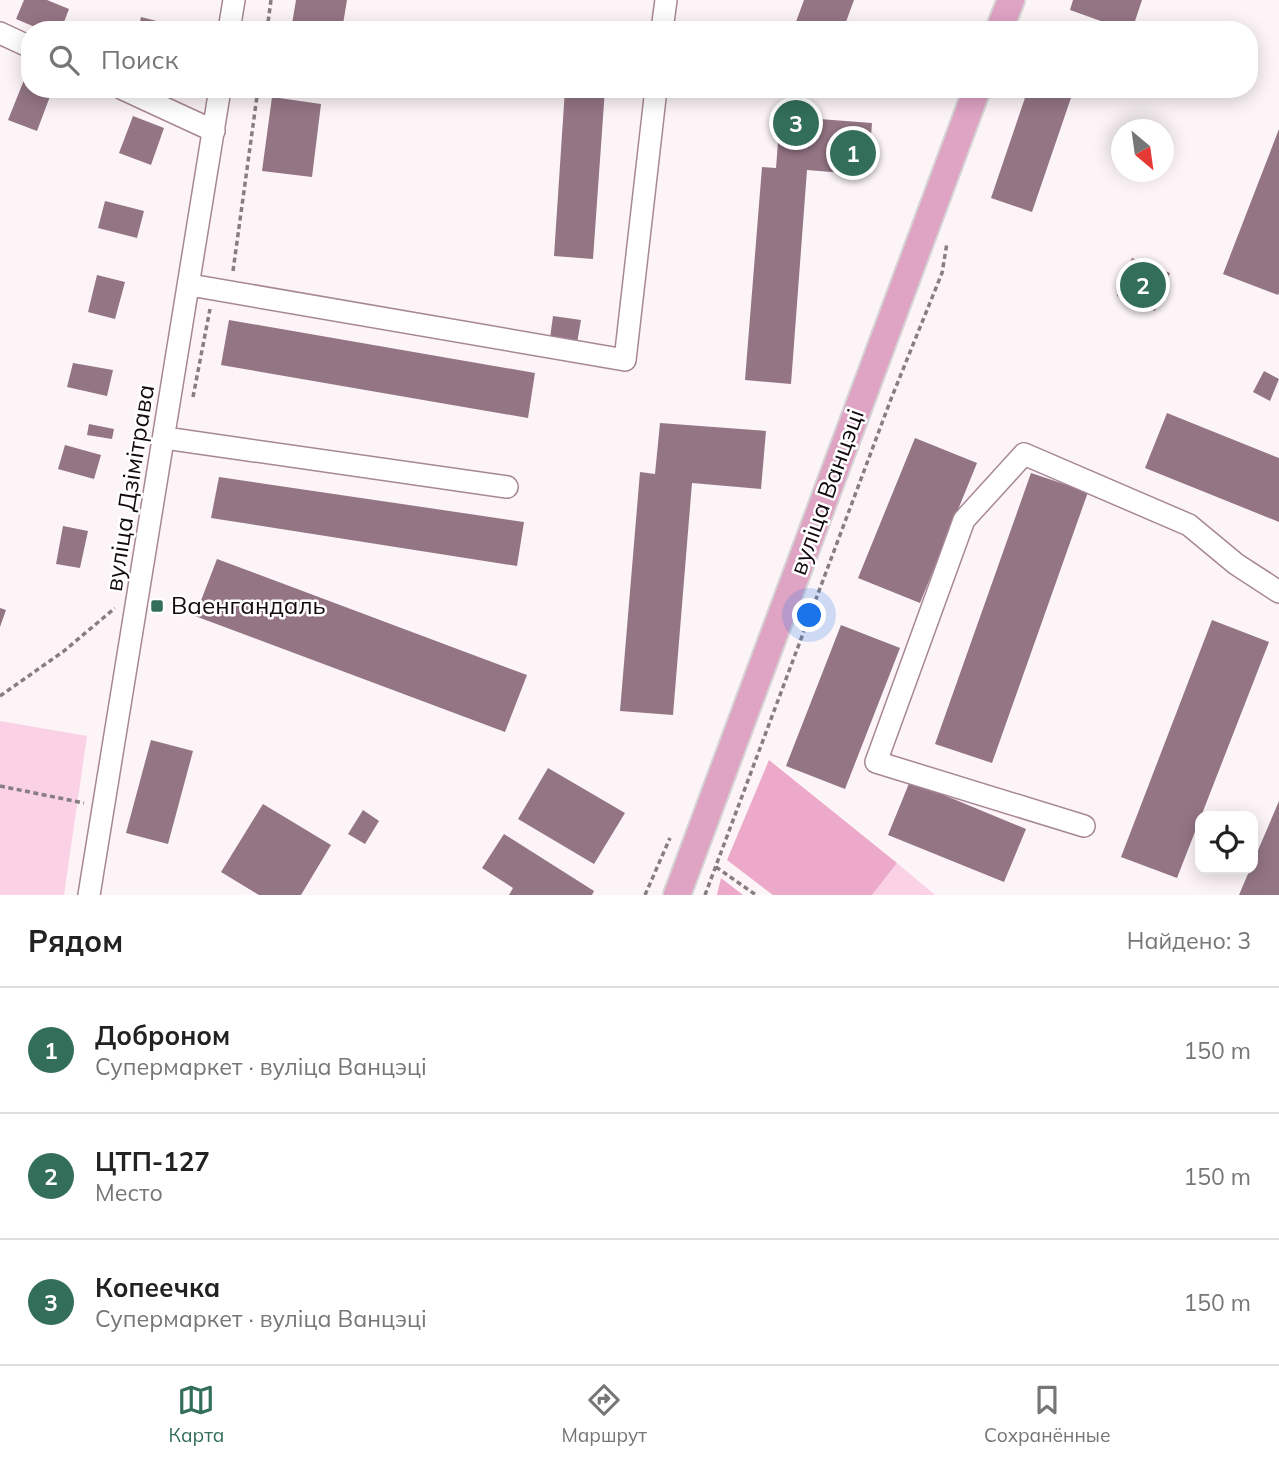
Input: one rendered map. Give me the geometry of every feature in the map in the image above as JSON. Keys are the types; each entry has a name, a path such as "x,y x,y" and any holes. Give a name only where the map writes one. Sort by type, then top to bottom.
{"main road":[{"path":"1002,21 1010,0"},
{"name":"вуліца Ванцэці","path":"677,895 974,98"}],"street":[{"path":"230,21 233,0"},
{"path":"663,21 666,0"},
{"path":"0,33 21,43"},
{"path":"142,98 214,131"},
{"name":"вуліца Дзімітрава","path":"89,895 219,98"},
{"path":"190,285 625,360 655,98"},
{"path":"165,439 507,487"},
{"path":"1084,826 876,762 964,520 1024,454 1189,525 1236,564 1279,592"}],"path":[{"path":"268,21 271,0"},
{"path":"230,292 257,98"},
{"path":"705,895 891,399 942,273 948,235"},
{"path":"0,696 64,651 116,608"},
{"path":"0,786 90,805"},
{"path":"645,895 670,838"},
{"path":"716,867 757,895"}],"shaded area":[{"path":"0,721 87,736 64,895 0,895"},
{"path":"769,760 897,863 872,895 773,895 727,860"},
{"path":"897,863 935,895 872,895"},
{"path":"721,878 743,895 717,895"}],"building":[{"path":"24,0 47,0 69,9 64,21 16,19"},
{"path":"296,0 347,0 344,21 292,21"},
{"path":"804,0 854,0 846,21 796,21"},
{"path":"1073,0 1142,0 1135,21 1101,21 1070,10"},
{"path":"141,17 157,21 140,21"},
{"path":"21,88 21,98 49,98 37,131 8,120"},
{"path":"272,98 321,104 312,177 262,171"},
{"path":"564,98 604,98 593,259 554,256"},
{"path":"1025,98 1071,98 1032,212 991,198"},
{"path":"133,116 164,128 151,165 119,153"},
{"path":"780,116 872,123 868,175 807,170 791,384 745,380 762,167 776,168"},
{"path":"1279,129 1279,293 1278,295 1223,274"},
{"path":"105,201 144,211 137,238 98,228"},
{"path":"1132,258 1170,273 1155,311 1117,296"},
{"path":"97,275 125,282 115,319 88,312"},
{"path":"553,316 581,320 577,343 550,338"},
{"path":"229,320 535,373 528,418 221,365"},
{"path":"73,363 113,370 107,396 67,387"},
{"path":"1264,371 1279,379 1270,401 1253,392"},
{"path":"1167,413 1279,458 1279,522 1145,468"},
{"path":"660,423 766,431 761,489 692,483 673,715 620,711 640,472 655,474"},
{"path":"89,424 114,429 112,439 87,435"},
{"path":"915,438 977,463 920,603 858,578"},
{"path":"65,445 101,455 94,479 58,469"},
{"path":"1031,473 1088,492 992,763 935,744"},
{"path":"219,477 524,522 517,566 211,518"},
{"path":"63,526 88,531 80,568 56,564"},
{"path":"217,559 527,675 505,732 195,616"},
{"path":"0,608 6,610 0,627"},
{"path":"1212,620 1269,642 1203,811 1195,811 1195,832 1177,878 1121,857"},
{"path":"841,625 900,648 845,789 786,766"},
{"path":"151,740 193,751 168,844 126,833"},
{"path":"548,768 625,813 594,864 518,819"},
{"path":"910,781 1026,829 1004,882 888,835"},
{"path":"1279,801 1279,895 1239,895 1248,874 1258,874 1258,850"},
{"path":"263,804 331,845 301,895 259,895 221,872"},
{"path":"363,810 379,821 365,844 348,834"},
{"path":"504,834 594,891 592,895 509,895 513,888 482,868"}],"place":[{"name":"Копеечка","path":"796,123"},
{"name":"Доброном","path":"853,153"},
{"name":"ЦТП-127","path":"1143,285"},
{"name":"Ваенгандаль","path":"157,606"}]}
